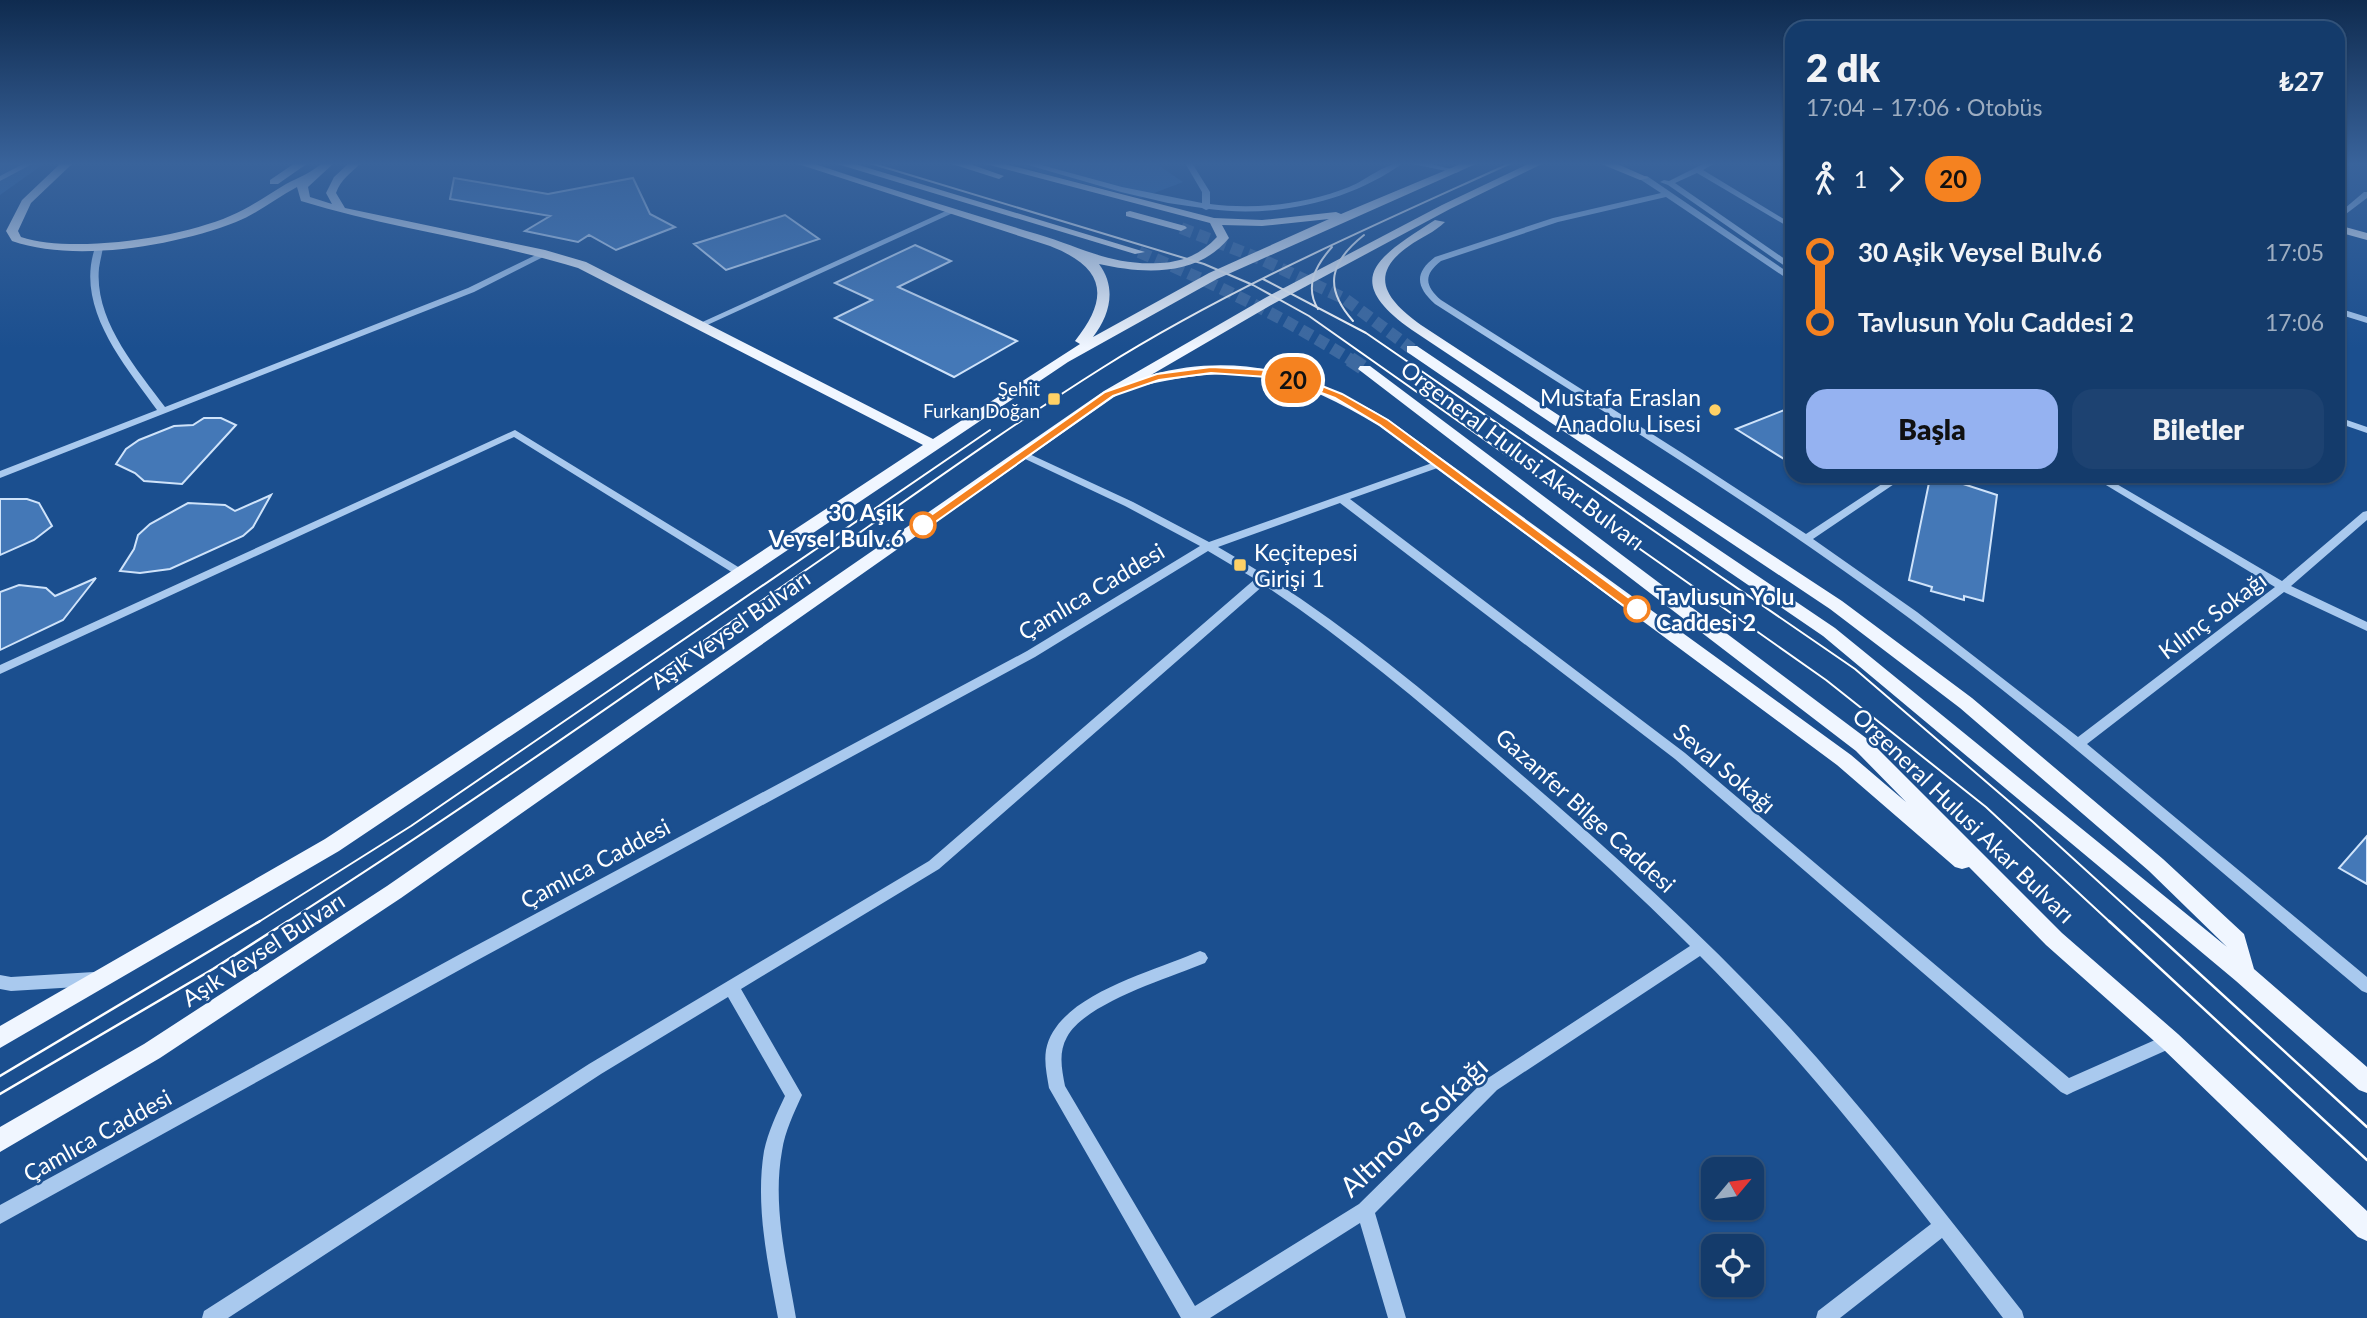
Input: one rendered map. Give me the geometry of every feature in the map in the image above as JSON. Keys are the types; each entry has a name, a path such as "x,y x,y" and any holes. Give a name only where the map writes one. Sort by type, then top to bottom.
{"main road":[{"path":"15,225 13,236 20,242 42,248 99,247 212,225"},
{"path":"183,232 203,225"},
{"path":"408,225 545,254 582,265 702,324 932,444"},
{"path":"992,225 1043,240 1087,258 1145,268 1184,264 1213,251 1223,238 1216,225"},
{"path":"1046,225 1139,252"},
{"path":"1169,225 1181,228"},
{"name":"Aşık Veysel Bulvarı","path":"0,1038 332,845 1063,359 1213,276 1327,225"},
{"name":"Aşık Veysel Bulvarı","path":"0,1140 152,1051 394,892 1109,394 1269,301 1413,225"},
{"name":"Orgeneral Hulusi Akar Bulvarı","path":"1436,225 1397,250 1379,271 1381,294 1390,306 1439,342 1836,605 1966,703 2156,865 2236,940 2244,974"},
{"path":"2345,230 2367,237"},
{"path":"1063,359 1096,328 1106,300 1101,275 1087,258"},
{"name":"Orgeneral Hulusi Akar Bulvarı","path":"1412,349 1829,632 2244,974 2367,1082"},
{"name":"Orgeneral Hulusi Akar Bulvarı","path":"1365,369 1863,746 2054,939 2169,1041 2367,1228"},
{"path":"1109,394 1157,377 1211,370 1267,374 1304,382 1338,396 1384,423 1844,760 2054,939"}],"street":[{"path":"702,324 923,225"},
{"path":"1542,225 1438,259 1424,272 1422,277 1425,290 1438,302 1806,539 1943,637 2078,744 2367,986"},
{"path":"1718,225 1785,274"},
{"path":"1725,225 1785,263"},
{"path":"99,247 93,283 99,306 119,350 163,410"},
{"path":"0,475 471,290 545,254"},
{"path":"2345,313 2367,320"},
{"path":"2345,422 2367,430"},
{"path":"0,670 515,433 742,573"},
{"name":"Gazanfer Bilge Caddesi","path":"1025,454 1127,502 1209,546 1263,579 1410,686 1622,870 1702,947 1819,1072 2015,1318"},
{"name":"Çamlıca Caddesi","path":"0,1215 481,950 1031,654 1209,546 1438,464"},
{"path":"1806,539 1890,483"},
{"path":"2108,483 2283,587 2367,628"},
{"path":"2117,483 2283,587"},
{"name":"Seval Sokağı","path":"1341,498 1680,755 2067,1087 2169,1041"},
{"name":"Kılınç Sokağı","path":"2078,744 2283,587 2367,514"},
{"path":"211,1318 596,1069 934,864 1263,579"},
{"name":"Altınova Sokağı","path":"1192,1318 1365,1210 1491,1085 1702,947"},
{"path":"1192,1318 1057,1088 1052,1071 1053,1053 1059,1036 1080,1010 1200,958"},
{"path":"0,982 11,984 102,979"},
{"path":"731,987 794,1095 774,1148 770,1180 787,1318"},
{"path":"1365,1210 1397,1318"},
{"path":"1825,1318 1943,1226"}],"building":[{"path":"536,225 670,225 675,227 616,250 589,235 578,242 525,231"},
{"path":"755,225 798,225 819,239 726,270 694,244"},
{"path":"915,245 951,261 898,287 1017,341 954,377 835,318 872,300 835,283"},
{"path":"1785,410 1785,460 1736,429"},
{"path":"204,418 221,418 236,425 182,484 144,481 135,473 116,464 126,449 139,440 174,426 193,425"},
{"path":"1929,483 1960,483 1997,495 1983,601 1964,596 1964,600 1931,591 1932,587 1909,580"},
{"path":"271,495 253,527 243,536 170,569 140,573 120,571 134,549 138,535 150,524 188,503 225,505 235,511"},
{"path":"0,499 27,499 39,503 52,526 34,540 0,555"},
{"path":"96,578 63,620 0,650 0,592 19,585 46,588 55,596"},
{"path":"2367,836 2367,884 2339,868"}],"tunnel":[{"path":"1181,228 1263,260 1345,299 1412,349"},
{"path":"1139,252 1248,302 1353,361"},
{"path":"1353,361 1365,369"}],"tram line":[{"path":"1073,225 1204,264 1251,284"},
{"path":"1251,284 1376,225"},
{"path":"1353,321 1337,297 1334,275 1344,255 1364,235"},
{"path":"1317,307 1312,284 1317,268 1332,247"},
{"path":"1263,279 1317,307"},
{"path":"285,923 492,787 1034,412 1151,339 1251,284"},
{"path":"1251,284 1309,316 1826,680 1986,807 2111,923"},
{"path":"1317,307 1366,333 1855,669 2033,822 2144,923"},
{"path":"257,923 411,826 990,430"},
{"path":"0,1076 260,921"},
{"path":"0,1094 213,969 288,921"},
{"path":"2109,921 2367,1160"},
{"path":"2142,921 2367,1127"}],"bus line":[{"name":"20","path":"923,525 1109,394 1157,377 1211,370 1267,374 1304,382 1338,396 1384,423 1637,609"}],"place":[{"name":"Şehit Furkan Doğan","path":"1054,399"},
{"name":"Mustafa Eraslan Anadolu Lisesi","path":"1715,410"},
{"name":"30 Aşik Veysel Bulv.6","path":"923,525"},
{"name":"Keçitepesi Girişi 1","path":"1240,565"},
{"name":"Tavlusun Yolu Caddesi 2","path":"1637,609"}]}
